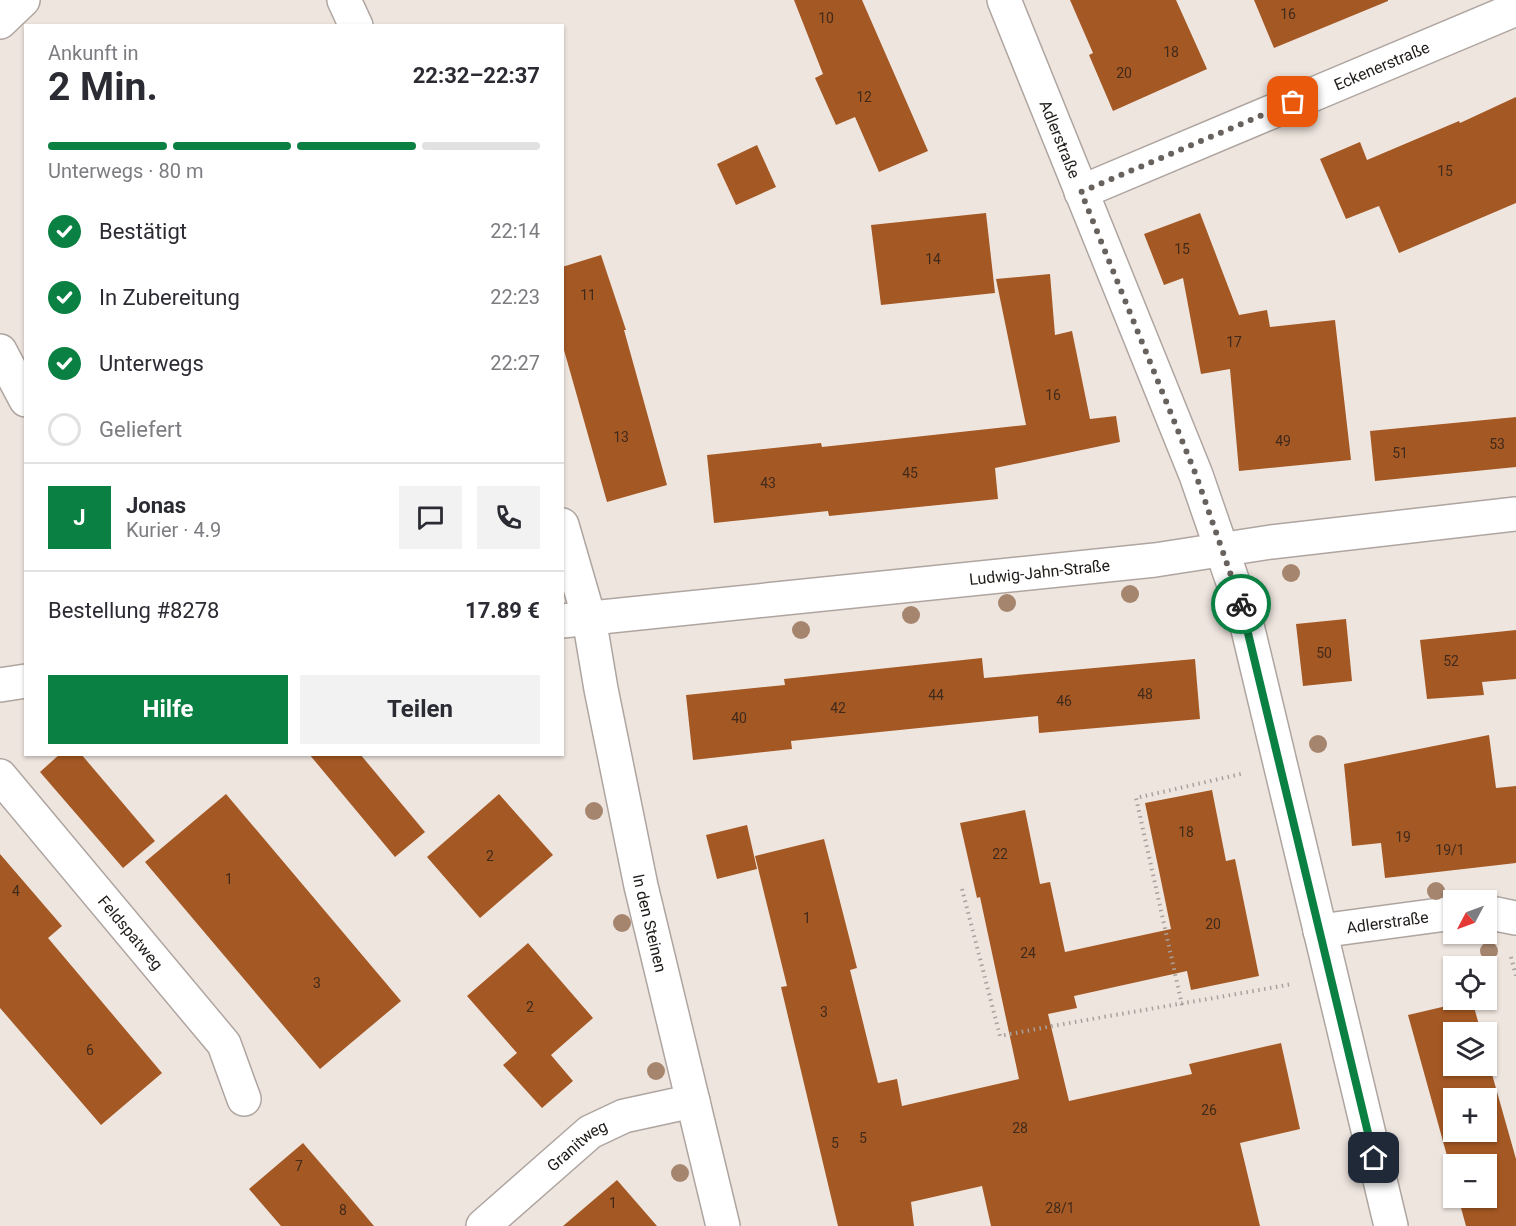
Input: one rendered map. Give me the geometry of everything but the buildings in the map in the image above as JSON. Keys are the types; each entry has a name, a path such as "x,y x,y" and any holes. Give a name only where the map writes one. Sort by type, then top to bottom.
{"street":[{"path":"0,22 23,0"},
{"path":"344,0 355,24"},
{"name":"Adlerstraße","path":"1004,0 1196,475 1245,617 1391,1226"},
{"name":"Eckenerstraße","path":"1081,192 1516,9"},
{"path":"0,351 24,396"},
{"name":"Ludwig-Jahn-Straße","path":"576,620 1155,560 1222,549 1516,514"},
{"name":"In den Steinen","path":"564,539 576,620 601,689 641,886 723,1226"},
{"path":"0,685 24,681"},
{"name":"Feldspatweg","path":"0,776 224,1044 244,1099"},
{"name":"Adlerstraße","path":"1320,931 1443,914"},
{"path":"1497,914 1516,918"},
{"name":"Granitweg","path":"483,1226 590,1132 624,1116 693,1101"}],"path":[{"path":"1182,1005 1136,798 1280,766"},
{"path":"962,889 1000,1036 1094,1018 1182,1005 1331,976"}],"way so far":[{"path":"1241,604 1196,475 1081,192 1293,102"}],"route":[{"path":"1241,604 1374,1158"}]}
